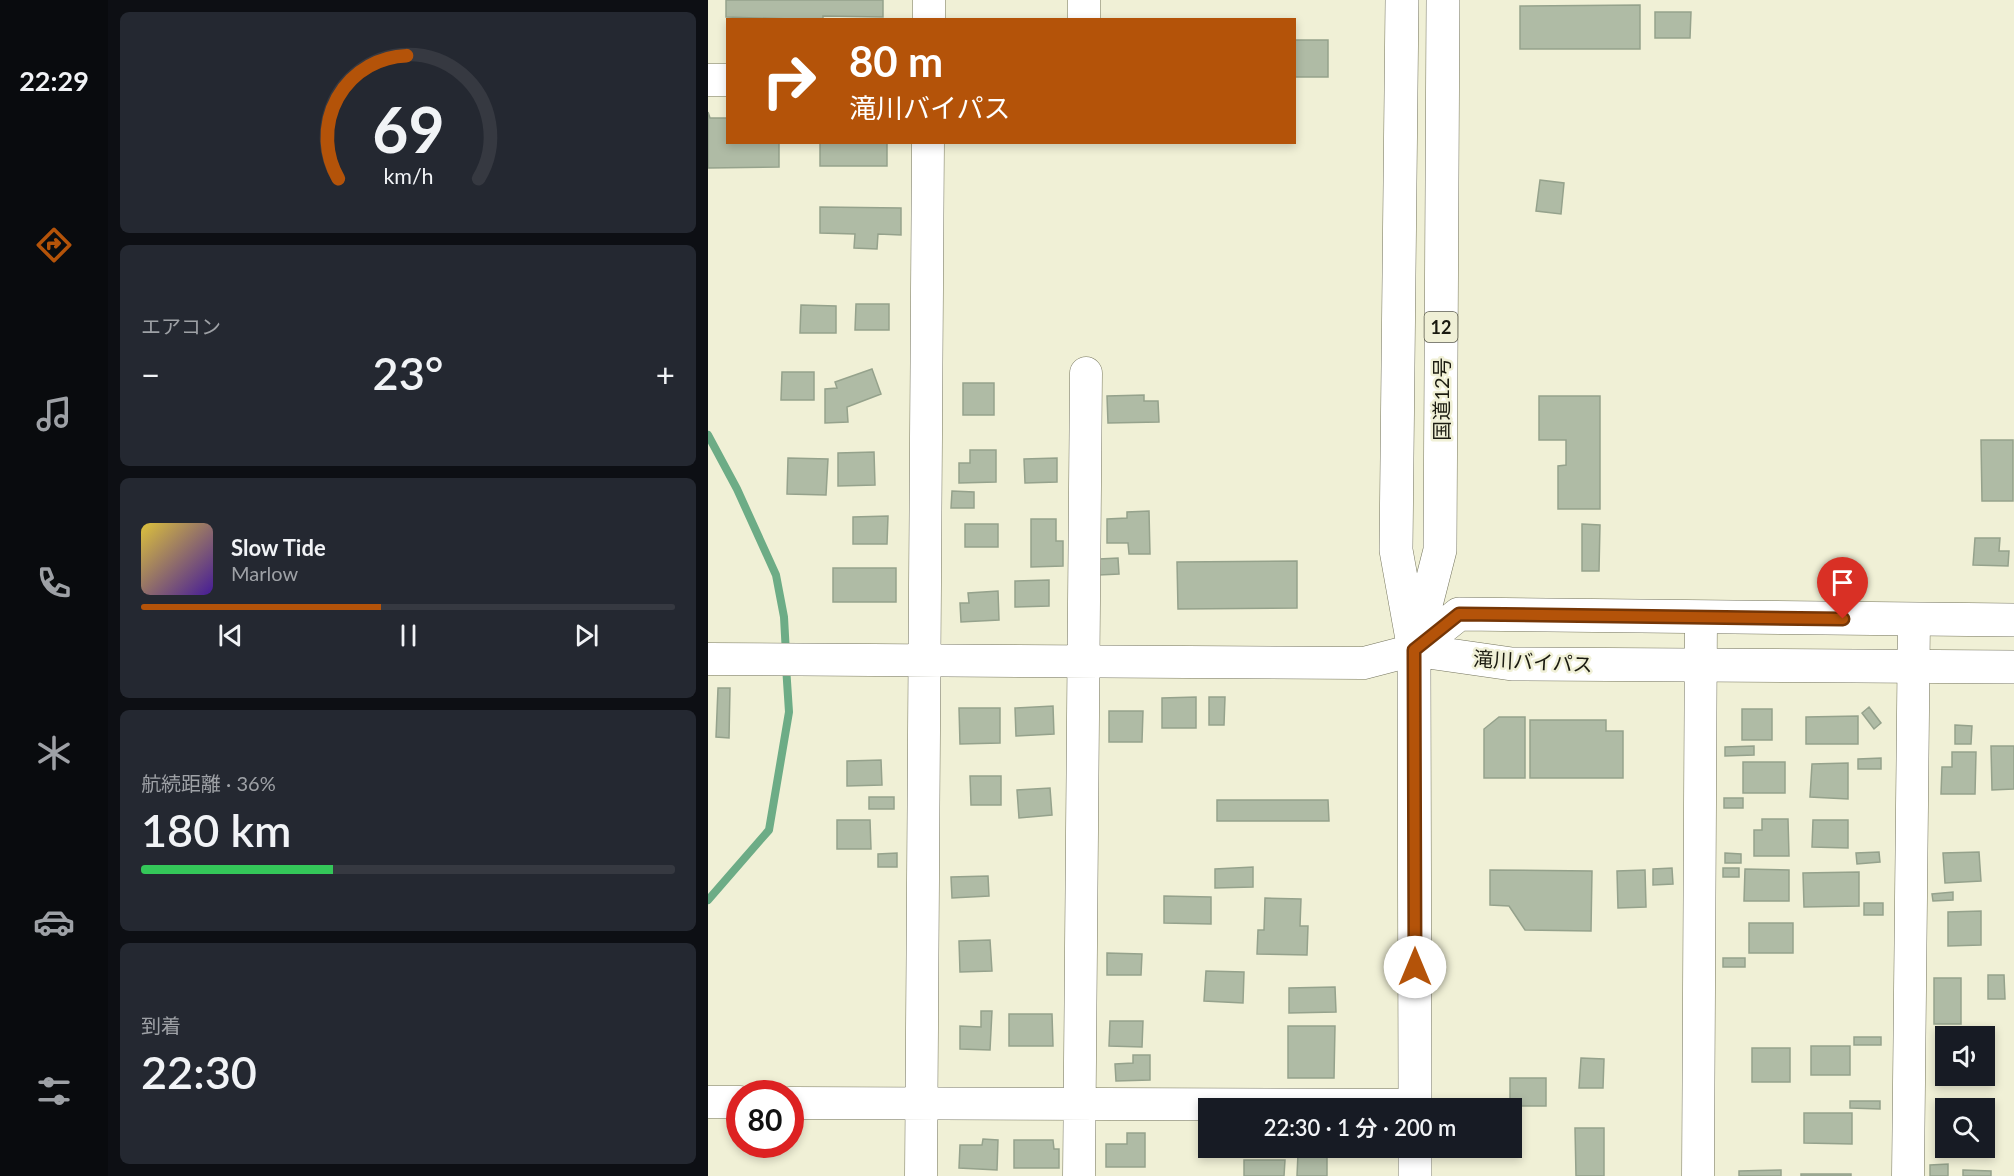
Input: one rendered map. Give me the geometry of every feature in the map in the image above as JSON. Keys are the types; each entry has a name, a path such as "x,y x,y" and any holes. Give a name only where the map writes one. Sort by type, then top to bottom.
{"highway":[{"name":"国道12号","path":"1401,0 1396,550 1414,650 1415,1098"},
{"name":"国道12号","path":"1414,650 1440,550 1443,0"},
{"path":"1414,650 1459,614 2014,620"},
{"name":"滝川バイパス","path":"1414,650 1512,664 2014,667"},
{"path":"1415,1158 1415,1176"}],"street":[{"path":"928,18 929,0"},
{"path":"1084,0 1084,18"},
{"path":"708,80 726,80"},
{"path":"921,1176 928,144"},
{"path":"1079,1176 1086,373"},
{"path":"1698,1176 1701,618"},
{"path":"1908,1176 1911,666 1914,620"},
{"path":"708,659 1364,663 1414,650"},
{"path":"708,1102 726,1102"},
{"path":"804,1103 1198,1106"}],"building":[{"path":"726,0 883,0 883,17 726,17"},
{"path":"1640,5 1640,49 1520,49 1520,6"},
{"path":"1655,12 1691,12 1690,38 1655,38"},
{"path":"1296,40 1328,40 1328,77 1296,77"},
{"path":"708,112 710,118 726,118 726,144 779,144 779,167 708,168"},
{"path":"820,144 887,144 887,166 820,166"},
{"path":"1540,180 1564,183 1561,214 1536,211"},
{"path":"820,207 901,208 901,235 878,234 877,249 854,248 855,234 820,233"},
{"path":"856,304 889,304 889,330 855,330"},
{"path":"801,305 836,306 836,333 800,333"},
{"path":"872,369 881,394 847,407 848,422 825,423 825,389 837,388 835,382"},
{"path":"782,372 814,372 814,400 781,400"},
{"path":"963,383 994,383 994,415 963,415"},
{"path":"1144,395 1144,401 1158,401 1159,422 1108,423 1107,396"},
{"path":"1539,396 1600,396 1600,509 1558,509 1558,466 1566,465 1566,440 1539,440"},
{"path":"1981,440 2013,440 2013,501 1982,501"},
{"path":"970,450 996,450 996,482 959,483 959,463 970,463"},
{"path":"874,452 875,485 838,486 838,453"},
{"path":"788,458 828,459 826,495 787,494"},
{"path":"1057,458 1057,482 1025,483 1024,459"},
{"path":"952,491 974,492 974,508 951,508"},
{"path":"1149,511 1150,554 1129,554 1128,543 1107,543 1107,519 1127,518 1127,512"},
{"path":"888,516 887,544 853,544 853,517"},
{"path":"1031,519 1056,519 1056,541 1063,541 1063,566 1031,567"},
{"path":"965,524 998,524 998,547 965,547"},
{"path":"1582,524 1600,525 1599,571 1582,571"},
{"path":"1975,538 2000,538 1999,551 2009,551 2008,566 1973,565"},
{"path":"1118,558 1119,574 1099,575 1099,559"},
{"path":"1297,561 1297,608 1178,609 1177,562"},
{"path":"833,568 896,568 896,602 833,602"},
{"path":"1049,580 1049,606 1015,607 1015,581"},
{"path":"998,591 999,620 961,622 960,603 969,603 968,593"},
{"path":"718,688 730,688 729,738 716,737"},
{"path":"1196,697 1196,728 1162,728 1162,698"},
{"path":"1209,697 1225,697 1224,725 1209,725"},
{"path":"1053,706 1054,734 1016,736 1015,708"},
{"path":"1869,707 1881,723 1874,729 1862,713"},
{"path":"959,708 1000,708 1000,743 960,744"},
{"path":"1742,709 1772,709 1772,740 1742,740"},
{"path":"1109,711 1143,711 1142,742 1109,742"},
{"path":"1858,716 1858,744 1806,744 1806,717"},
{"path":"1499,717 1525,717 1525,778 1484,778 1484,729"},
{"path":"1530,720 1606,720 1606,731 1623,731 1623,778 1530,778"},
{"path":"1955,725 1972,726 1971,744 1955,744"},
{"path":"1754,746 1754,755 1725,756 1725,747"},
{"path":"1991,746 2014,746 2014,789 1992,790"},
{"path":"1952,752 1976,752 1975,794 1941,794 1942,767 1952,767"},
{"path":"1881,758 1881,769 1858,769 1858,759"},
{"path":"881,760 882,785 847,786 847,761"},
{"path":"1743,762 1785,762 1785,793 1743,793"},
{"path":"1848,763 1848,799 1810,797 1812,764"},
{"path":"970,776 1001,776 1001,805 971,805"},
{"path":"1050,788 1052,815 1019,818 1017,790"},
{"path":"869,797 894,797 894,809 869,809"},
{"path":"1724,798 1743,798 1743,808 1724,808"},
{"path":"1217,800 1328,800 1329,821 1217,821"},
{"path":"1762,819 1788,819 1789,856 1754,856 1754,830 1762,830"},
{"path":"837,820 870,820 871,849 837,849"},
{"path":"1813,820 1848,820 1848,848 1812,847"},
{"path":"1879,852 1880,862 1857,864 1856,853"},
{"path":"1979,852 1981,881 1945,883 1943,853"},
{"path":"897,853 897,867 878,867 878,854"},
{"path":"1725,853 1741,854 1741,863 1725,863"},
{"path":"1253,867 1253,887 1215,888 1215,869"},
{"path":"1672,868 1673,884 1653,885 1653,869"},
{"path":"1723,868 1739,868 1739,877 1723,877"},
{"path":"1745,869 1789,870 1789,901 1744,901"},
{"path":"1490,870 1592,871 1591,931 1525,930 1509,906 1490,905"},
{"path":"1645,870 1646,907 1618,908 1617,871"},
{"path":"1859,872 1859,906 1804,907 1803,873"},
{"path":"988,876 989,896 952,898 951,877"},
{"path":"1953,892 1953,900 1933,901 1932,894"},
{"path":"1164,896 1211,897 1211,924 1164,923"},
{"path":"1265,898 1301,899 1300,926 1308,926 1307,955 1257,954 1258,930 1264,930"},
{"path":"1864,903 1883,903 1883,915 1864,915"},
{"path":"1981,911 1981,945 1948,946 1948,912"},
{"path":"1749,923 1793,923 1793,953 1749,953"},
{"path":"990,940 992,971 960,972 959,941"},
{"path":"1107,953 1142,954 1141,975 1107,975"},
{"path":"1723,958 1745,958 1745,967 1723,967"},
{"path":"1206,971 1244,972 1243,1003 1204,1001"},
{"path":"1988,975 2004,975 2005,999 1988,999"},
{"path":"1934,978 1961,978 1961,1024 1934,1024"},
{"path":"1335,987 1336,1012 1289,1013 1289,988"},
{"path":"981,1011 992,1011 990,1050 960,1049 960,1026 981,1027"},
{"path":"1009,1014 1052,1014 1053,1046 1009,1046"},
{"path":"1110,1021 1143,1021 1142,1047 1109,1046"},
{"path":"1288,1026 1335,1026 1334,1078 1288,1078"},
{"path":"1854,1037 1881,1037 1881,1045 1854,1045"},
{"path":"1811,1046 1850,1046 1850,1075 1811,1075"},
{"path":"1752,1048 1790,1048 1790,1082 1752,1082"},
{"path":"1133,1055 1150,1055 1150,1080 1116,1081 1115,1064 1133,1063"},
{"path":"1581,1058 1604,1059 1603,1088 1579,1088"},
{"path":"1510,1078 1546,1078 1546,1106 1522,1106 1522,1098 1510,1098"},
{"path":"1850,1101 1880,1101 1880,1109 1850,1108"},
{"path":"1804,1113 1852,1113 1852,1144 1804,1143"},
{"path":"1575,1128 1604,1128 1604,1176 1576,1176"},
{"path":"1127,1133 1145,1133 1145,1167 1106,1167 1106,1144 1127,1144"},
{"path":"983,1139 998,1140 997,1170 959,1168 960,1145 982,1145"},
{"path":"1014,1140 1053,1140 1054,1149 1059,1149 1059,1168 1014,1168"},
{"path":"1298,1158 1327,1158 1327,1176 1297,1176"},
{"path":"1244,1160 1285,1160 1284,1176 1244,1176"},
{"path":"1948,1164 1948,1176 1930,1176 1930,1165"},
{"path":"1781,1170 1781,1176 1739,1176 1739,1171"},
{"path":"1963,1170 1991,1171 1991,1176 1963,1176"},
{"path":"1801,1174 1851,1174 1851,1176 1801,1176"}],"waterway":[{"path":"708,435 737,489 776,575 784,617 786,654"},
{"path":"708,900 769,830 789,712 786,666"}],"route":[{"path":"1415,967 1414,650 1459,614 1843,619"}]}
